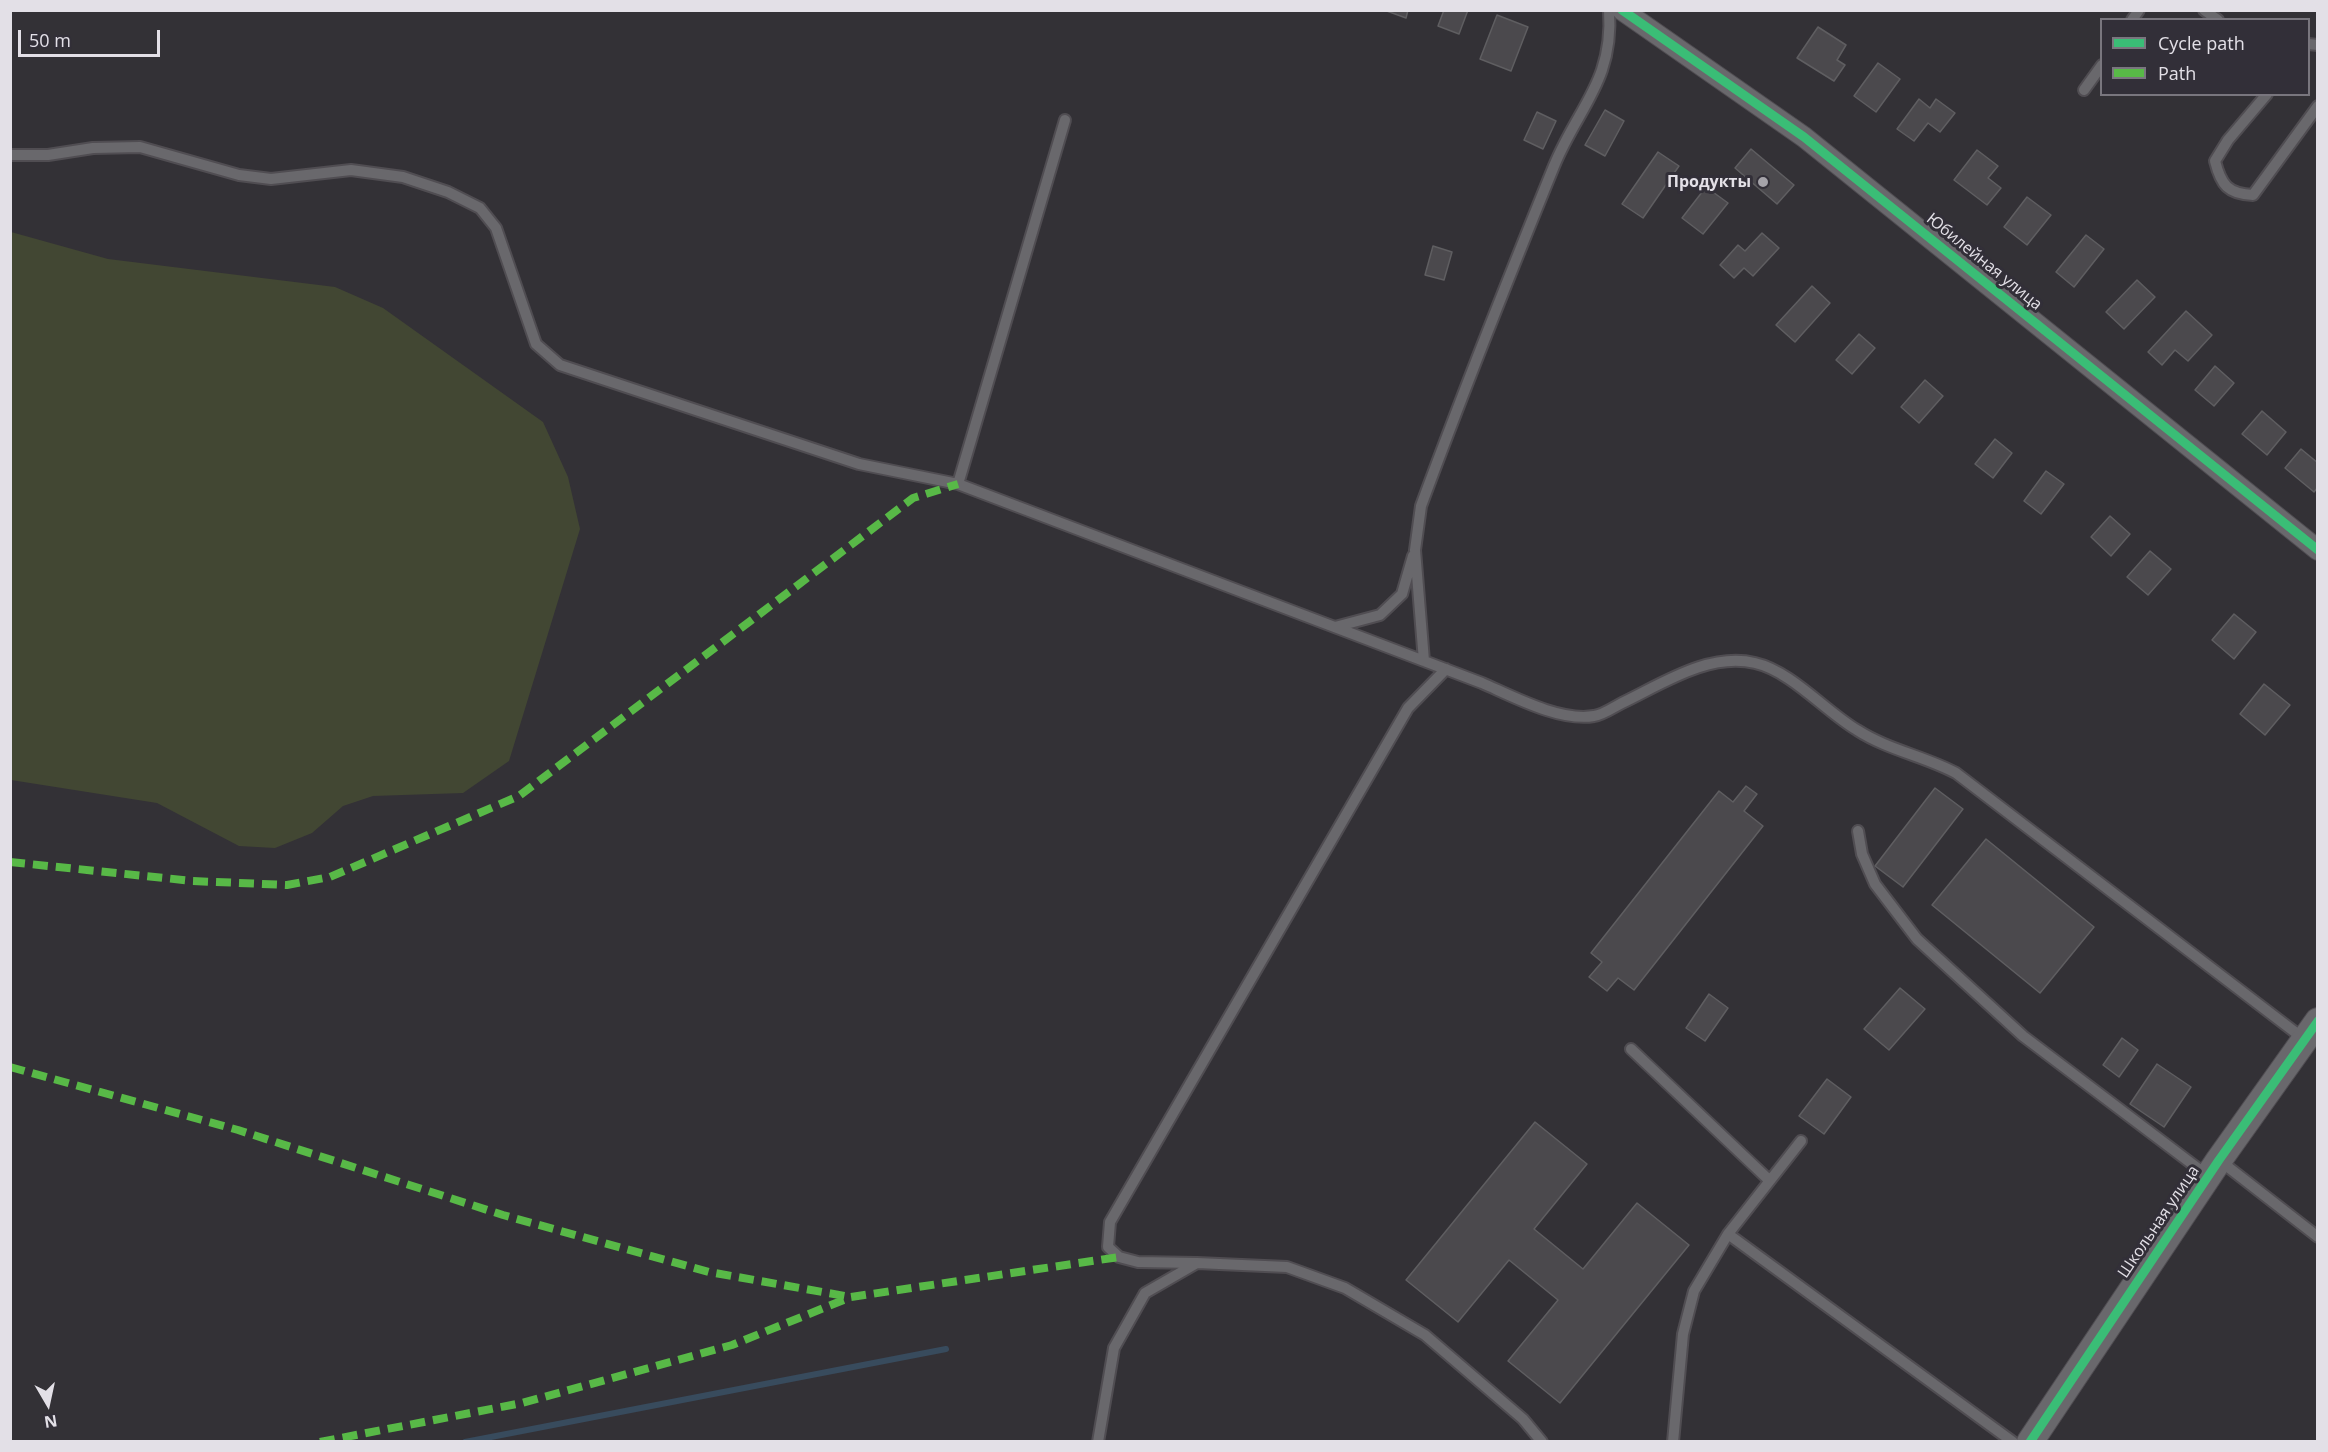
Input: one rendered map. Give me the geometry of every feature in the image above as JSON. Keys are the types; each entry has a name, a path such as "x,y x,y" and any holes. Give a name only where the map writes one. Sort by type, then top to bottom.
{"street":[{"name":"Юбилейная улица","path":"1622,10 1804,137 2318,550"},
{"name":"Школьная улица","path":"2030,1442 2213,1168 2311,1030"}],"lane":[{"path":"1424,661 1415,550 1420,506 1470,373 1557,158 1604,71 1610,33 1609,10"},
{"path":"2084,90 2100,68"},
{"path":"2265,96 2228,140 2215,161 2220,180 2236,194 2253,195 2318,106"},
{"path":"958,484 1065,120"},
{"path":"10,155 48,155 93,148 140,147 239,175 270,179 351,170 403,177 448,192 480,208 496,228 536,344 560,365 859,464 958,484 1446,669 1535,706 1567,715 1594,716 1699,666 1728,662 1755,663 1781,675 1872,739 1899,752 1932,760 1956,773 2311,1030"},
{"path":"1335,627 1380,615 1401,594 1415,550"},
{"path":"1446,669 1408,708 1110,1222 1108,1247 1119,1257 1138,1262 1287,1267 1345,1288 1425,1335 1523,1419 1542,1442"},
{"path":"1858,831 1862,854 1875,884 1917,939 2023,1036 2213,1168 2318,1236"},
{"path":"1631,1049 1769,1180"},
{"path":"1673,1442 1683,1334 1694,1291 1728,1234 1801,1141"},
{"path":"1728,1234 2013,1442"},
{"path":"1098,1442 1114,1348 1144,1293 1197,1263"}],"green space":[{"path":"11,232 108,259 335,287 383,308 543,422 568,477 580,529 509,761 463,793 373,796 343,806 312,833 275,848 239,846 157,803 11,780"}],"building":[{"path":"1384,10 1408,10 1406,18"},
{"path":"1444,10 1468,10 1459,34 1438,26"},
{"path":"1497,15 1528,27 1511,71 1480,59"},
{"path":"1818,27 1846,45 1837,60 1845,65 1834,81 1797,58"},
{"path":"1878,63 1900,79 1876,112 1854,96"},
{"path":"1919,99 1930,108 1936,99 1955,113 1940,132 1928,123 1914,141 1897,129"},
{"path":"1605,110 1624,121 1605,156 1585,145"},
{"path":"1537,112 1556,121 1543,149 1524,140"},
{"path":"1751,149 1794,185 1777,204 1735,168"},
{"path":"1977,150 1998,166 1988,178 2001,188 1987,205 1954,180"},
{"path":"1658,152 1679,166 1643,218 1622,204"},
{"path":"1706,187 1728,203 1703,234 1682,218"},
{"path":"2027,197 2051,215 2027,245 2004,227"},
{"path":"1762,233 1779,248 1753,276 1744,268 1734,278 1720,265 1738,245 1745,251"},
{"path":"2086,235 2104,249 2074,287 2056,272"},
{"path":"1433,246 1452,252 1444,280 1425,275"},
{"path":"2137,280 2155,297 2124,329 2106,312"},
{"path":"1812,286 1830,303 1795,342 1776,325"},
{"path":"2186,311 2212,335 2188,361 2175,350 2162,365 2148,352"},
{"path":"1859,334 1875,348 1852,374 1836,360"},
{"path":"2215,366 2234,383 2214,406 2195,390"},
{"path":"1925,380 1943,396 1919,423 1901,407"},
{"path":"2262,411 2286,432 2267,455 2242,434"},
{"path":"1995,439 2012,453 1993,478 1975,464"},
{"path":"2301,449 2318,463 2318,487 2314,492 2285,468"},
{"path":"2046,471 2064,484 2041,514 2024,501"},
{"path":"2110,516 2130,534 2111,556 2091,537"},
{"path":"2150,551 2171,569 2148,595 2127,577"},
{"path":"2234,614 2256,632 2234,659 2212,640"},
{"path":"2264,684 2290,705 2265,735 2240,714"},
{"path":"1746,786 1757,794 1744,811 1763,826 1634,990 1618,978 1607,991 1589,977 1602,962 1591,953 1719,791 1733,802"},
{"path":"1935,788 1963,809 1903,887 1875,866"},
{"path":"1986,839 2094,927 2040,993 1932,905"},
{"path":"1900,988 1925,1009 1889,1050 1864,1029"},
{"path":"1709,994 1728,1008 1705,1041 1686,1028"},
{"path":"2122,1038 2138,1050 2119,1077 2103,1065"},
{"path":"2157,1064 2191,1087 2164,1127 2130,1104"},
{"path":"1827,1079 1851,1097 1824,1134 1799,1116"},
{"path":"1535,1122 1587,1164 1534,1229 1583,1269 1637,1203 1689,1245 1560,1403 1508,1361 1558,1300 1509,1260 1458,1322 1406,1280"}],"waterway":[{"path":"465,1442 946,1349"}],"marked path":[{"path":"10,862 193,881 287,885 330,877 519,796 913,498 958,484"},
{"path":"10,1067 238,1130 503,1215 709,1272 851,1297"},
{"path":"320,1442 522,1403 732,1345 851,1297 1119,1257"}],"cycle path":[{"path":"1622,10 1804,137 2318,550"},
{"path":"2030,1442 2219,1160 2318,1021"}],"place":[{"name":"Продукты","path":"1763,182"}]}
